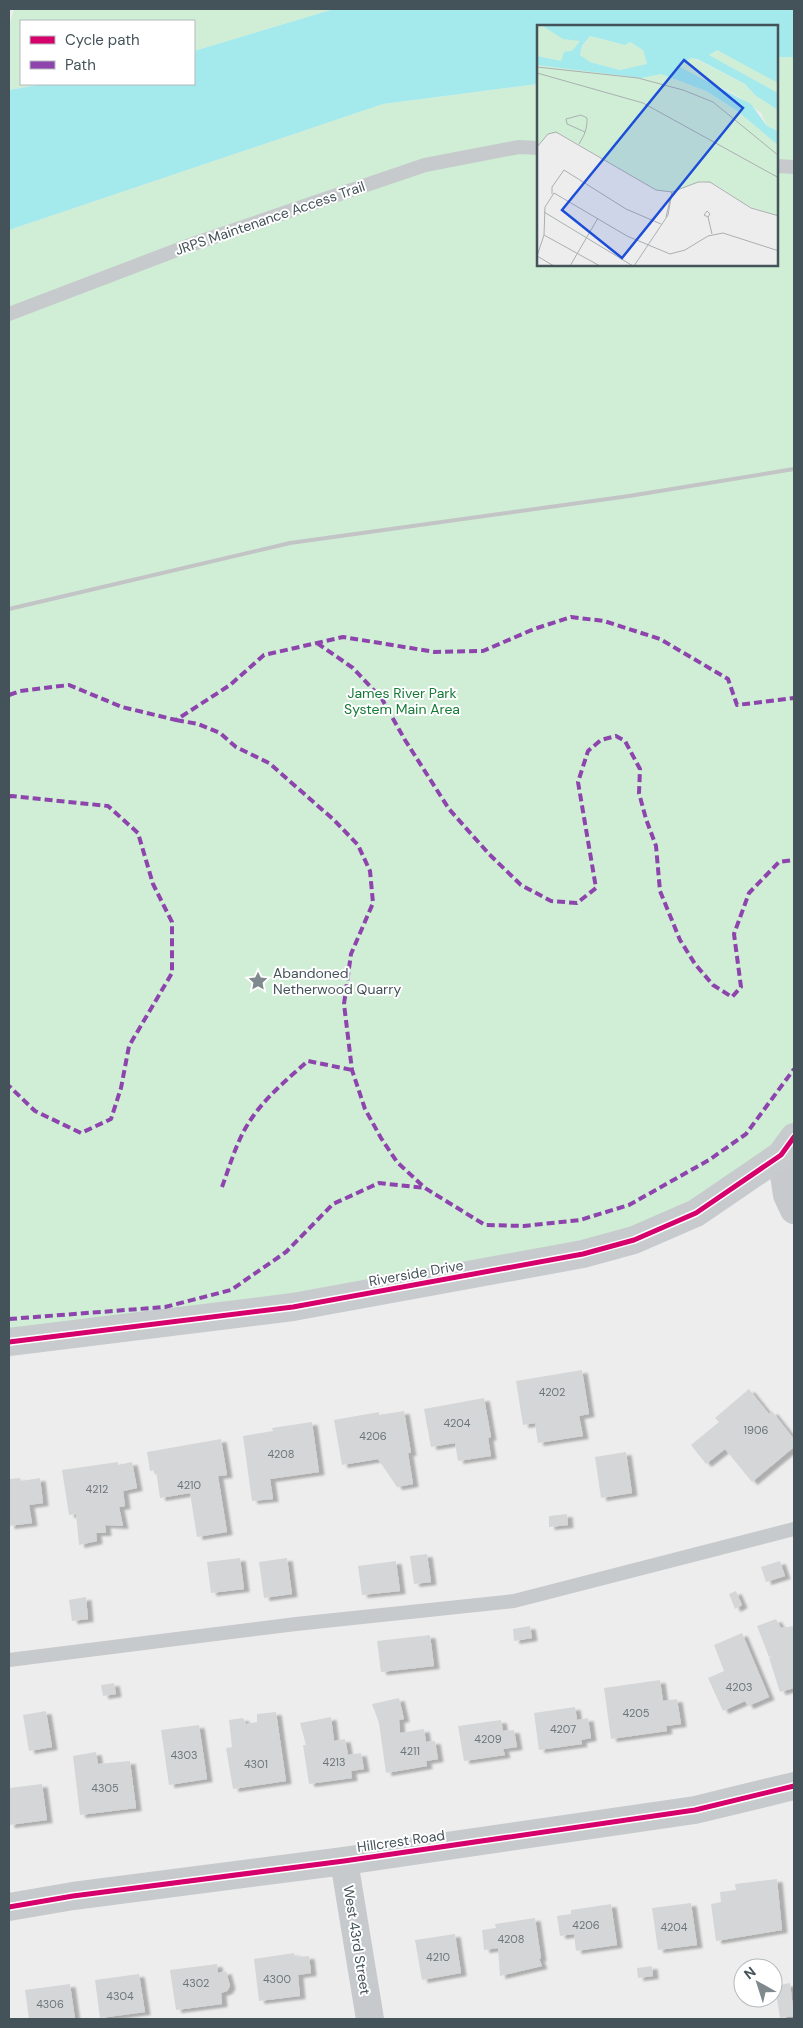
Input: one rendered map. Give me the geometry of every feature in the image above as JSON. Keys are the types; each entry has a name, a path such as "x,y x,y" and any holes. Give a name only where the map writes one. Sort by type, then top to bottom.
{"street":[{"path":"790,1153 787,1195 794,1210"},
{"name":"Riverside Drive","path":"9,1342 293,1307 583,1254 634,1240 696,1213 790,1153"},
{"name":"Hillcrest Road","path":"9,1907 73,1896 344,1861 695,1810 794,1786"},
{"name":"West 43rd Street","path":"344,1861 370,2019"}],"lane":[{"name":"JRPS Maintenance Access Trail","path":"9,314 190,245 425,165 519,147 537,148"},
{"path":"778,166 794,167"},
{"path":"9,1660 296,1624 514,1600 794,1528"}],"green space":[{"path":"14,9 334,9 195,51 195,20 20,20 20,85 38,85 9,90 9,26"},
{"name":"James River Park System Main Area","path":"778,57 794,57 794,1137 634,1240 9,1342 9,230 383,104 537,84 537,266 778,266"}],"water":[{"path":"334,9 794,9 794,57 778,57 778,25 537,25 537,84 383,104 9,230 9,90 38,85 195,85 195,51"}],"building":[{"path":"582,1370 589,1414 579,1416 583,1436 538,1443 535,1423 523,1425 516,1381"},
{"path":"749,1389 769,1414 772,1411 794,1439 794,1447 752,1482 725,1449 706,1464 691,1445 719,1422 715,1418"},
{"path":"484,1398 491,1437 488,1438 491,1456 458,1461 455,1443 431,1447 424,1409"},
{"path":"404,1411 411,1453 408,1453 413,1484 397,1487 378,1459 342,1465 334,1420 379,1412 379,1415"},
{"path":"312,1422 319,1472 270,1479 273,1499 252,1501 243,1436 273,1431 272,1428"},
{"path":"221,1439 227,1475 218,1476 227,1532 197,1537 190,1493 160,1498 156,1470 150,1471 147,1452"},
{"path":"626,1452 632,1493 601,1498 595,1457"},
{"path":"118,1462 118,1465 132,1462 137,1488 123,1491 125,1506 119,1507 123,1526 105,1525 106,1533 96,1533 97,1541 79,1545 76,1514 69,1515 62,1470"},
{"path":"20,1478 21,1481 40,1478 43,1503 29,1505 32,1523 9,1526 9,1479"},
{"path":"567,1514 568,1525 549,1527 549,1516"},
{"path":"427,1554 431,1582 414,1584 410,1556"},
{"path":"240,1558 244,1589 211,1593 207,1562"},
{"path":"287,1558 292,1594 264,1598 259,1562"},
{"path":"396,1561 400,1591 362,1595 358,1566"},
{"path":"780,1561 785,1576 766,1582 761,1567"},
{"path":"736,1591 742,1605 735,1609 729,1594"},
{"path":"86,1597 88,1619 72,1621 69,1600"},
{"path":"776,1619 781,1628 794,1626 794,1688 780,1692 769,1658 775,1656 769,1657 757,1626"},
{"path":"530,1626 532,1638 514,1641 513,1629"},
{"path":"742,1633 769,1697 748,1706 745,1701 723,1711 708,1678 724,1671 714,1645"},
{"path":"430,1635 434,1666 381,1672 377,1641"},
{"path":"660,1680 663,1701 677,1699 681,1724 666,1726 667,1731 611,1739 604,1688"},
{"path":"114,1683 116,1694 103,1696 101,1685"},
{"path":"399,1698 404,1719 399,1720 400,1733 424,1729 426,1742 435,1741 438,1759 426,1761 427,1766 386,1773 379,1723 372,1704"},
{"path":"575,1707 577,1720 588,1718 591,1738 581,1740 582,1744 539,1750 534,1713"},
{"path":"46,1711 52,1747 29,1751 23,1715"},
{"path":"276,1712 286,1781 233,1789 226,1748 232,1747 229,1720 243,1718 246,1724 257,1722 257,1714"},
{"path":"331,1717 334,1741 345,1739 348,1755 361,1753 364,1769 351,1771 352,1778 309,1784 303,1745 306,1745 300,1723"},
{"path":"501,1720 503,1731 514,1730 517,1747 503,1749 505,1755 464,1761 458,1726"},
{"path":"199,1725 207,1779 169,1785 161,1730"},
{"path":"96,1752 98,1764 130,1761 136,1808 80,1815 73,1756"},
{"path":"42,1784 47,1820 9,1825 9,1788"},
{"path":"777,1879 782,1930 716,1941 711,1904 721,1902 720,1892 736,1890 735,1884"},
{"path":"691,1903 697,1945 658,1950 652,1908"},
{"path":"611,1904 617,1945 576,1951 574,1934 560,1936 557,1916 571,1914 571,1910"},
{"path":"535,1918 541,1958 539,1959 542,1966 500,1976 498,1948 484,1950 482,1930 496,1928 495,1924"},
{"path":"455,1934 461,1973 422,1980 415,1940"},
{"path":"294,1953 295,1957 309,1956 311,1973 298,1975 300,1996 259,2001 254,1959"},
{"path":"217,1964 218,1973 226,1971 230,1986 227,1991 221,1993 222,2004 176,2010 170,1970"},
{"path":"652,1966 653,1976 638,1978 637,1968"},
{"path":"139,1974 145,2012 100,2018 95,1980"},
{"path":"790,1983 794,2016 780,2018 778,2008 783,2008 783,1984"},
{"path":"70,1984 75,2019 29,2019 25,1990"}],"railway":[{"path":"9,609 290,543 629,496 794,469"}],"marked path":[{"path":"9,695 20,691 69,685 122,707 176,720 230,685 264,655 343,637 435,652 483,651 534,629 571,617 604,621 660,639 728,679 737,705 794,698"},
{"path":"317,643 353,668 382,699 405,740 449,809 489,854 521,885 551,901 577,903 596,888 578,782 588,751 601,740 616,736 625,741 640,769 639,793 656,846 660,891 680,940 695,964 713,985 732,997 741,987 734,934 749,893 779,862 794,860"},
{"path":"176,720 198,724 220,733 236,747 269,763 334,820 358,845 370,871 373,903 351,954 344,1004 352,1070 365,1109 397,1162 425,1188 485,1225 524,1226 580,1220 629,1205 709,1160 746,1134 794,1069"},
{"path":"9,797 108,806 138,833 153,884 172,922 172,973 129,1046 121,1088 111,1119 81,1133 35,1111 9,1086"},
{"path":"222,1187 238,1143 251,1119 265,1101 291,1076 308,1061 352,1070"},
{"path":"9,1319 165,1307 231,1290 286,1252 333,1204 379,1183 425,1188"}],"cycle path":[{"path":"9,1342 293,1307 583,1254 634,1240 696,1213 781,1155 794,1137"},
{"path":"9,1907 73,1896 344,1861 695,1810 794,1786"}],"place":[{"name":"Abandoned Netherwood Quarry","path":"258,981"}]}
